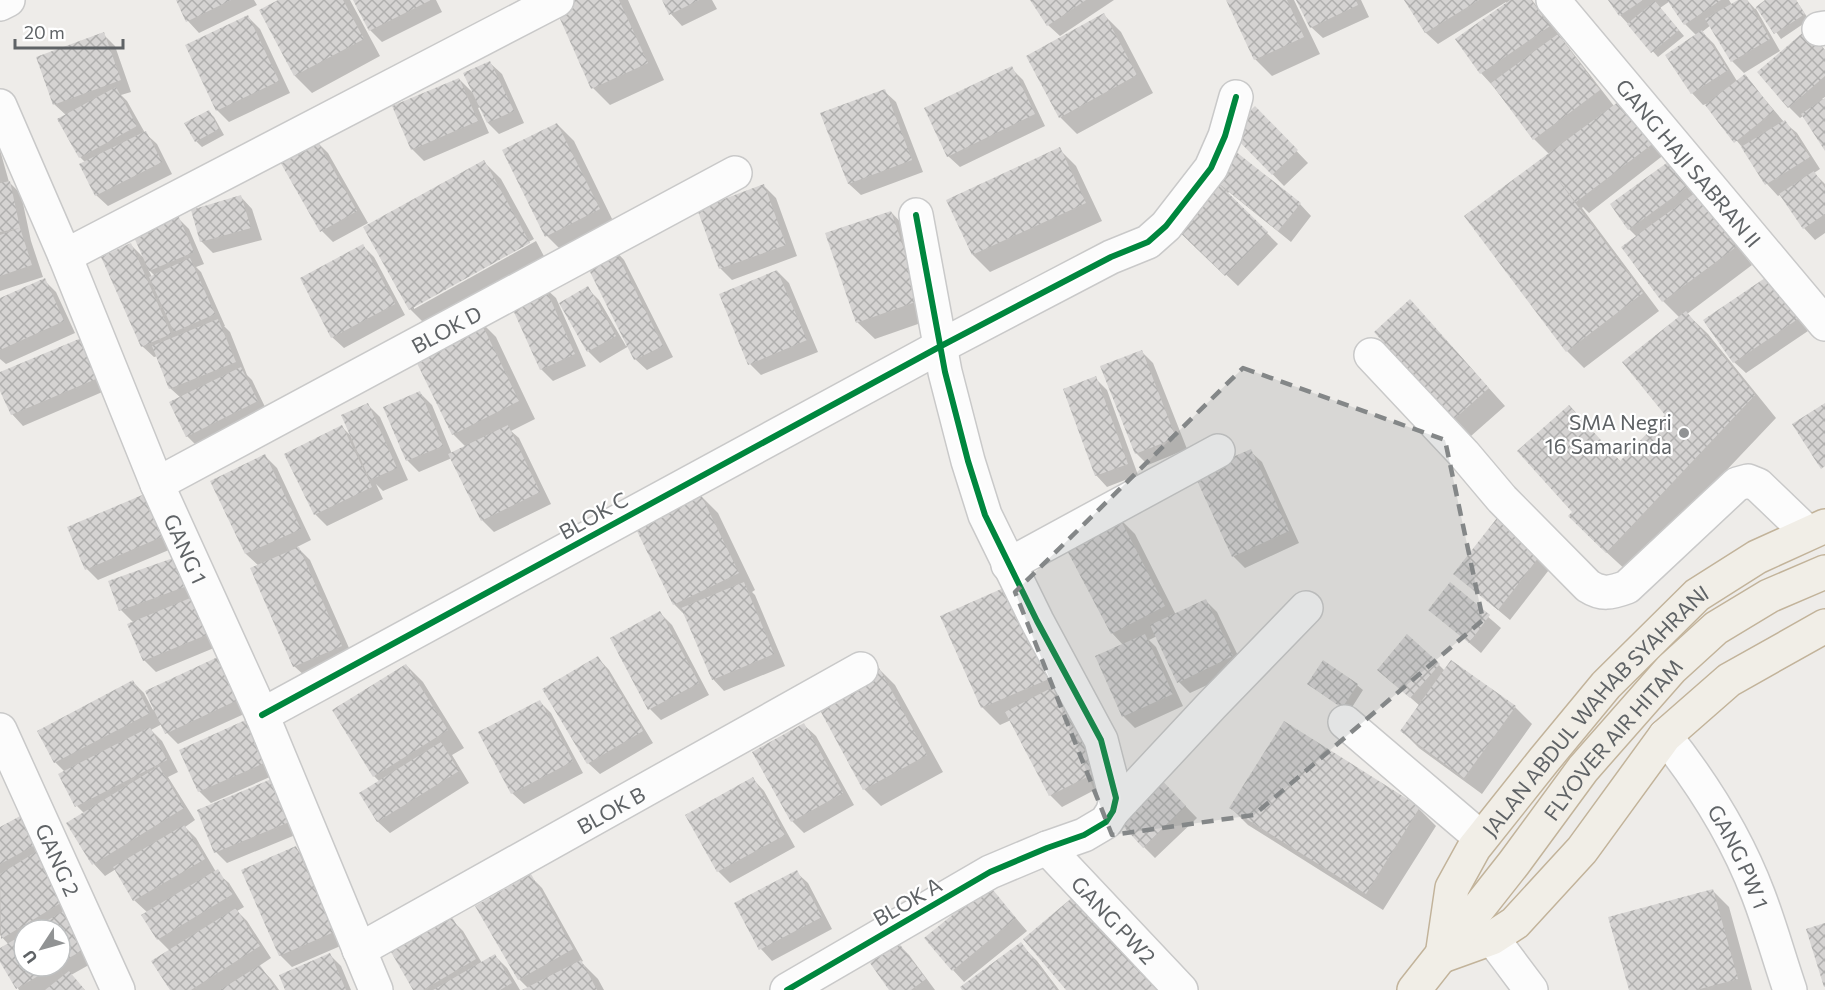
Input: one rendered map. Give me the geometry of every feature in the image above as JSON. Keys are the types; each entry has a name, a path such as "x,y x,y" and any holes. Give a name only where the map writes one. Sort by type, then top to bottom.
{"highway":[{"name":"JALAN ABDUL WAHAB SYAHRANI","path":"1442,956 1452,888 1481,838 1606,685 1697,595 1757,557 1817,529"},
{"name":"FLYOVER AIR HITAM","path":"1442,956 1477,934 1514,863 1583,769 1671,669 1716,628 1769,596 1825,572"},
{"path":"1477,934 1515,923 1582,850 1665,736 1729,680 1825,626"},
{"path":"1414,990 1442,956"}],"street":[{"path":"0,4 8,0"},
{"path":"65,256 557,0"},
{"name":"GANG HAJI SABRAN II","path":"1552,0 1825,324"},
{"name":"BLOK C","path":"262,716 940,346 1111,257 1148,242 1166,226 1211,168 1236,97"},
{"name":"GANG 1","path":"0,106 65,256 157,484 262,716 376,990"},
{"name":"BLOK D","path":"157,484 735,173"},
{"path":"916,215 940,346 968,461 985,515 1008,565 1101,740 1116,798 1113,811"},
{"path":"1371,355 1464,454 1502,499 1588,586 1599,593 1610,593 1627,587 1737,484 1748,481 1758,485 1817,529"},
{"path":"1008,565 1218,451"},
{"name":"BLOK A","path":"787,990 990,872 1084,835 1106,822 1113,811 1212,705 1306,608"},
{"name":"BLOK B","path":"359,950 861,669"},
{"path":"1345,722 1481,838"},
{"name":"GANG 2","path":"0,730 118,990"},
{"name":"GANG PW 1","path":"1665,736 1707,793 1729,830 1758,893 1790,990"},
{"name":"GANG PW2","path":"1047,848 1181,990"},
{"path":"1477,934 1531,990"}],"highlighted area":[{"path":"1243,368 1445,440 1483,620 1254,815 1112,835 1015,592"}],"building":[{"path":"176,0 231,0 186,22"},
{"path":"278,0 343,0 364,39 294,76 259,10"},
{"path":"353,0 431,0 369,31"},
{"path":"561,0 619,0 648,63 591,89 553,3"},
{"path":"662,0 699,0 669,15"},
{"path":"1030,0 1086,0 1047,26"},
{"path":"1226,0 1287,0 1304,37 1254,60"},
{"path":"1296,0 1356,0 1358,5 1310,28"},
{"path":"1404,0 1479,0 1425,33"},
{"path":"1510,0 1531,0 1550,26 1480,74 1455,39"},
{"path":"1608,0 1643,0 1619,16"},
{"path":"1667,0 1721,0 1684,25"},
{"path":"1738,0 1747,0 1770,39 1731,62 1705,19"},
{"path":"1765,0 1796,0 1805,14 1774,34 1756,7"},
{"path":"1655,1 1679,30 1651,53 1627,24"},
{"path":"1104,13 1137,75 1059,118 1026,56"},
{"path":"248,15 279,81 216,111 185,45"},
{"path":"1807,29 1825,50 1825,76 1788,108 1757,72"},
{"path":"1702,30 1728,70 1691,94 1665,55"},
{"path":"104,32 121,80 53,105 36,57"},
{"path":"1558,34 1600,90 1533,140 1491,83"},
{"path":"490,61 514,111 487,123 463,73"},
{"path":"1012,66 1035,114 947,157 924,108"},
{"path":"1745,74 1774,111 1734,143 1705,105"},
{"path":"459,78 478,121 411,150 392,106"},
{"path":"116,87 137,126 79,158 57,119"},
{"path":"885,89 912,160 848,184 820,113"},
{"path":"1825,98 1825,151 1801,114"},
{"path":"1622,99 1655,142 1576,202 1552,172 1643,293 1566,352 1464,216"},
{"path":"1255,106 1298,150 1272,175 1229,131"},
{"path":"209,110 219,129 195,142 184,123"},
{"path":"1785,120 1810,157 1765,185 1741,147"},
{"path":"557,123 600,209 545,237 502,150"},
{"path":"146,131 162,162 95,196 79,164"},
{"path":"316,139 357,211 320,232 279,160"},
{"path":"1060,147 1086,203 972,255 946,200"},
{"path":"1235,151 1301,203 1278,231 1216,181 1268,232 1225,276 1170,223"},
{"path":"1672,159 1690,185 1628,230 1610,204"},
{"path":"484,160 530,243 409,310 363,227"},
{"path":"1814,171 1825,188 1825,214 1803,229 1779,194"},
{"path":"10,181 20,228 0,232 0,183"},
{"path":"764,184 786,245 719,269 697,209"},
{"path":"1695,193 1736,247 1662,302 1621,247"},
{"path":"241,195 251,228 200,242 191,210"},
{"path":"891,211 921,300 856,323 825,233"},
{"path":"178,215 194,252 149,271 133,235"},
{"path":"20,228 32,265 0,276 0,235"},
{"path":"131,243 171,334 141,347 101,257"},
{"path":"363,244 395,304 331,338 300,278"},
{"path":"613,246 663,346 634,360 584,260"},
{"path":"190,258 215,314 174,332 149,277"},
{"path":"777,270 807,340 748,365 719,294"},
{"path":"1768,276 1798,319 1733,363 1703,320"},
{"path":"45,278 64,321 0,350 0,298"},
{"path":"544,285 575,354 540,370 509,301"},
{"path":"588,286 616,336 587,352 559,303"},
{"path":"1410,299 1489,388 1453,420 1374,332"},
{"name":"SMA Negri 16 Samarinda","path":"1686,311 1755,395 1606,553 1568,516 1572,512 1517,451 1569,405 1620,461 1665,415 1622,362"},
{"path":"479,318 519,401 452,435 411,351"},
{"path":"218,319 236,362 169,389 152,346"},
{"path":"86,336 103,376 11,415 0,391 0,372"},
{"path":"1142,350 1176,438 1135,454 1100,366"},
{"path":"241,367 258,401 186,437 169,402"},
{"path":"1096,376 1128,464 1095,476 1063,389"},
{"path":"420,391 443,446 406,461 383,407"},
{"path":"368,403 397,468 370,480 341,415"},
{"path":"1825,403 1825,466 1821,469 1792,424"},
{"path":"342,425 372,487 314,515 284,454"},
{"path":"508,425 540,492 481,521 448,454"},
{"path":"1251,449 1289,531 1232,557 1194,474"},
{"path":"265,454 301,529 245,554 210,481"},
{"path":"154,490 173,532 85,570 67,527"},
{"path":"701,495 739,573 673,605 635,527"},
{"path":"1118,515 1165,606 1111,634 1063,543"},
{"path":"1497,518 1542,553 1498,610 1453,574"},
{"path":"299,547 342,646 293,667 250,568"},
{"path":"176,557 187,586 119,611 108,581"},
{"path":"744,582 774,654 712,680 681,608"},
{"path":"1450,582 1490,615 1469,643 1428,610"},
{"path":"1008,586 1049,679 981,708 940,616"},
{"path":"200,594 216,631 143,661 127,624"},
{"path":"1206,599 1233,656 1177,683 1150,625"},
{"path":"660,611 699,683 648,710 610,638"},
{"path":"1145,634 1173,694 1122,717 1095,656"},
{"path":"1407,634 1440,664 1410,698 1377,670"},
{"path":"222,655 242,698 165,734 145,691"},
{"path":"598,656 643,731 587,764 542,689"},
{"path":"1323,660 1358,684 1342,708 1307,684"},
{"path":"1451,660 1516,706 1464,778 1400,731"},
{"path":"406,664 448,730 373,777 332,710"},
{"path":"878,666 927,755 863,790 815,701"},
{"path":"133,680 150,713 54,763 37,731"},
{"path":"1055,686 1099,771 1049,796 1005,712"},
{"path":"540,700 573,761 511,794 478,732"},
{"path":"259,714 278,757 198,792 179,750"},
{"path":"1284,721 1420,807 1366,894 1229,808"},
{"path":"804,723 843,793 791,822 752,752"},
{"path":"150,727 167,760 75,807 58,774"},
{"path":"441,742 459,771 377,822 359,793"},
{"path":"159,766 184,808 92,865 66,823"},
{"path":"281,775 299,818 214,853 197,810"},
{"path":"753,777 785,835 717,872 685,815"},
{"path":"1159,777 1186,806 1143,848 1116,818"},
{"path":"22,815 37,844 0,864 0,827"},
{"path":"184,825 205,859 133,901 113,867"},
{"path":"296,846 334,932 279,956 241,870"},
{"path":"41,849 69,898 36,918 12,918 12,932 1,939 0,874"},
{"path":"218,869 233,894 157,940 141,915"},
{"path":"797,870 822,917 759,950 734,903"},
{"path":"531,874 573,949 518,980 475,906"},
{"path":"989,885 1016,918 952,971 924,938"},
{"path":"1713,889 1738,979 1696,990 1629,990 1608,917"},
{"path":"1080,891 1163,990 1066,990 1023,939"},
{"path":"70,907 92,945 72,956 72,918 51,918"},
{"path":"236,908 260,946 191,990 170,990 151,961"},
{"path":"452,917 476,959 423,990 413,990 391,952"},
{"path":"1825,923 1825,987 1824,987 1806,929"},
{"path":"12,941 12,978 35,978 16,989 0,962 0,948"},
{"path":"898,942 926,979 911,990 889,990 870,963"},
{"path":"1021,942 1056,990 962,990 960,987"},
{"path":"330,953 346,990 285,990 279,975"},
{"path":"495,954 512,983 500,990 433,990"},
{"path":"581,960 597,990 522,990"},
{"path":"260,965 276,990 220,990"},
{"path":"72,975 85,990 45,990 60,978 72,978"}],"cycle path":[{"path":"262,715 941,346 1111,257 1148,242 1166,226 1211,168 1225,136 1236,97"},
{"path":"787,990 990,872 1084,835 1106,822 1113,811 1116,798 1101,740 1037,621 985,515 968,461 945,372 916,215"}],"place":[{"name":"SMA Negri 16 Samarinda","path":"1684,433"}]}
